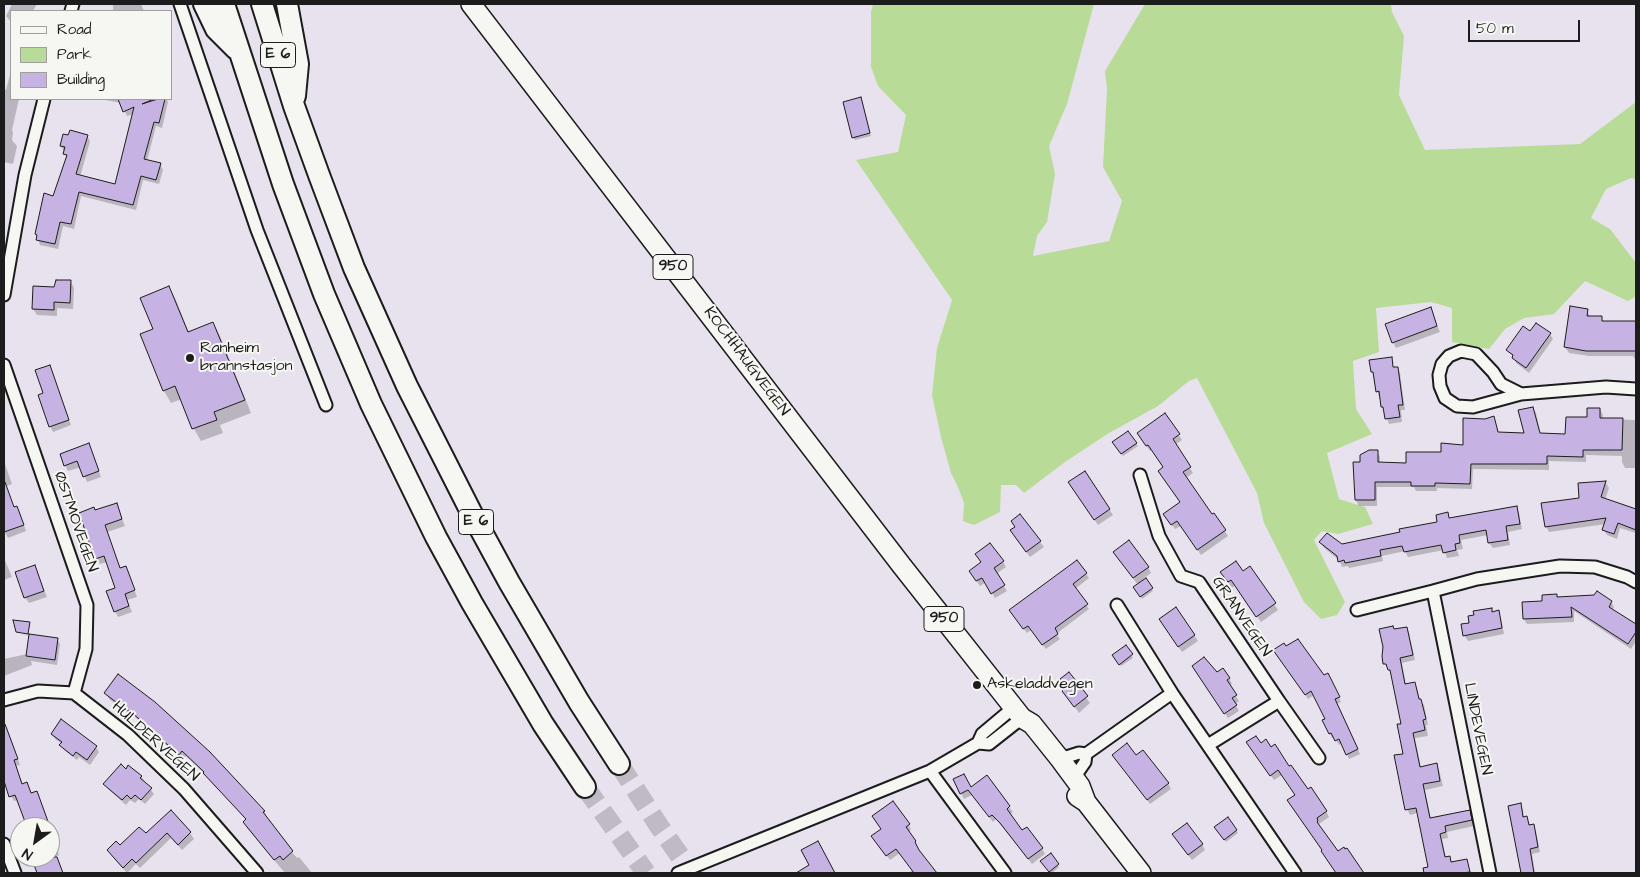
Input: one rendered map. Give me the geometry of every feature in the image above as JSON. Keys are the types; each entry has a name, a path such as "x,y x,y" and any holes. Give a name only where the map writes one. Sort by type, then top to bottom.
{"highway":[{"name":"E 6","path":"204,4 216,29 239,53"},
{"name":"E 6","path":"224,4 283,184 324,294 372,404 436,537 472,603 543,724 585,787"},
{"name":"E 6","path":"262,4 294,106 354,268 411,394 509,582 579,702 619,764"},
{"name":"E 6","path":"287,4 298,64 294,106"}],"main road":[{"name":"KOCHHAUGVEGEN","path":"471,4 902,566 1018,713 1032,724 1060,759 1080,786 1086,802 1140,873"},
{"name":"KOCHHAUGVEGEN","path":"1018,713 1024,730 1032,741 1072,792 1086,802"}],"street":[{"path":"180,4 257,230 326,405"},
{"path":"4,295 25,175 44,100"},
{"path":"1521,394 1502,384 1476,354 1461,352 1449,356 1442,364 1439,375 1440,386 1445,398 1457,406 1473,406 1521,394 1606,387 1636,389"},
{"name":"ØSTMOVEGEN","path":"4,366 87,605 86,649 74,693"},
{"name":"GRANVEGEN","path":"1140,475 1159,536 1182,576 1199,582 1278,701 1319,758"},
{"path":"1357,610 1477,579 1560,566 1595,567 1627,576 1636,582"},
{"name":"LINDEVEGEN","path":"1433,591 1490,873"},
{"path":"1117,604 1172,693 1296,873"},
{"path":"4,700 38,691 74,693"},
{"name":"HULDERVEGEN","path":"74,693 128,735 184,789 258,873"},
{"path":"1060,759 1078,753 1086,754 1172,693"},
{"path":"1208,746 1278,701"},
{"path":"681,873 930,771 978,743 989,744 1018,713"},
{"path":"1074,778 1085,762 1086,754"},
{"path":"930,771 1005,873"},
{"path":"4,844 15,873"}],"green space":[{"path":"873,4 1094,4 1067,104 1049,146 1055,174 1047,222 1037,236 1033,256 1109,241 1122,201 1103,167 1107,89 1105,71 1145,4 1391,4 1392,12 1404,36 1399,95 1425,150 1580,144 1636,102 1636,179 1631,178 1606,189 1591,218 1610,229 1636,263 1636,296 1628,301 1585,281 1554,314 1524,318 1505,329 1489,349 1452,342 1452,308 1431,302 1376,308 1379,352 1353,361 1356,409 1372,434 1327,453 1339,499 1365,507 1373,524 1338,534 1322,531 1314,540 1345,602 1337,615 1321,619 1304,602 1264,523 1257,493 1197,378 1189,381 1158,406 1109,433 1065,462 1024,493 1016,485 1001,485 1000,512 974,525 968,523 963,521 964,503 951,473 932,395 937,348 952,300 856,160 898,152 906,115 878,86 871,67 871,12"}],"building":[{"path":"861,97 870,133 852,138 843,102"},
{"path":"118,100 152,100 142,104 155,100 165,100 159,123 154,122 144,159 161,163 156,180 141,176 133,205 79,192 71,224 60,222 55,244 36,240 37,235 35,234 44,193 53,196 67,155 63,154 65,147 60,146 63,134 68,135 70,130 88,135 76,174 115,184 134,107 123,112"},
{"path":"56,280 71,280 70,303 54,302 54,310 32,309 33,286 54,287"},
{"path":"169,286 188,332 213,322 245,400 214,412 217,420 192,429 175,386 163,391 140,334 153,329 140,298"},
{"path":"1570,306 1588,309 1587,316 1602,316 1602,321 1636,321 1636,351 1586,351 1564,347"},
{"path":"1431,307 1437,326 1392,343 1385,324"},
{"path":"1536,323 1551,333 1526,368 1512,358 1513,355 1506,350 1523,326 1530,331"},
{"path":"1392,357 1393,367 1398,367 1403,405 1398,405 1400,417 1385,419 1379,391 1376,392 1369,360"},
{"path":"50,365 69,420 49,427 38,395 43,393 35,370"},
{"path":"1533,407 1540,433 1565,434 1566,417 1587,417 1587,408 1600,408 1600,418 1623,418 1622,450 1583,450 1583,457 1547,456 1547,464 1471,464 1470,484 1435,483 1435,486 1411,486 1411,482 1375,482 1375,500 1355,500 1353,462 1360,462 1360,455 1369,450 1378,450 1378,462 1406,463 1406,452 1441,452 1441,443 1463,445 1463,418 1485,419 1494,416 1498,432 1524,433 1518,410"},
{"path":"1165,413 1180,434 1173,439 1191,467 1183,472 1212,514 1214,513 1226,530 1197,550 1177,521 1171,525 1163,514 1180,502 1158,471 1163,467 1137,433"},
{"path":"1128,431 1137,443 1121,454 1112,442"},
{"path":"89,443 99,471 83,477 77,461 64,466 60,454"},
{"path":"1085,471 1110,509 1094,520 1068,482"},
{"path":"1606,481 1601,497 1636,509 1636,530 1618,523 1614,534 1602,530 1606,518 1545,527 1541,503 1579,498 1578,483"},
{"path":"4,482 14,507 17,506 24,525 4,532"},
{"path":"117,503 122,519 105,525 120,568 126,566 135,590 125,594 129,606 114,612 106,591 115,588 104,556 95,559 79,513 94,507 95,510"},
{"path":"1517,506 1520,524 1506,526 1508,540 1488,543 1486,530 1459,535 1460,543 1455,544 1456,550 1443,553 1441,545 1404,552 1402,546 1380,550 1381,556 1345,563 1344,560 1338,562 1337,556 1319,542 1327,533 1342,544 1400,532 1399,529 1437,522 1436,515 1448,512 1449,518"},
{"path":"1020,514 1041,541 1026,552 1010,530 1015,527 1011,521"},
{"path":"1129,540 1149,567 1133,578 1113,552"},
{"path":"990,543 1004,561 994,568 1005,585 991,594 982,578 976,581 969,571 981,562 975,554"},
{"path":"1077,560 1087,573 1073,584 1088,604 1055,628 1058,634 1042,645 1028,626 1023,629 1009,610"},
{"path":"1236,561 1243,571 1250,566 1276,603 1256,617 1231,580 1228,582 1220,572"},
{"path":"35,565 44,591 24,598 15,572"},
{"path":"1146,578 1153,588 1140,597 1133,587"},
{"path":"1597,591 1612,601 1609,607 1636,624 1636,632 1628,644 1571,607 1572,617 1523,619 1522,602 1542,601 1542,595 1557,594 1557,597 1594,595"},
{"path":"1176,607 1195,635 1178,647 1159,619"},
{"path":"1492,608 1492,612 1499,610 1502,628 1463,636 1461,624 1469,623 1468,616 1474,615 1473,611"},
{"path":"13,620 30,622 28,634 16,632"},
{"path":"1393,626 1394,629 1407,627 1413,655 1400,658 1405,684 1415,682 1426,719 1423,720 1425,730 1413,733 1420,767 1437,763 1440,781 1423,784 1430,818 1470,810 1472,820 1445,826 1446,832 1440,834 1445,857 1450,856 1451,862 1467,859 1470,872 1424,873 1423,868 1428,867 1416,808 1405,810 1394,755 1403,754 1397,724 1401,724 1390,670 1388,670 1386,664 1383,664 1383,647 1379,629"},
{"path":"29,634 58,638 55,660 26,656"},
{"path":"1298,639 1324,675 1328,673 1340,697 1335,699 1358,749 1346,755 1339,739 1335,741 1331,733 1329,734 1322,720 1325,719 1311,691 1305,695 1273,650 1284,643 1286,646"},
{"path":"1126,645 1133,654 1119,665 1112,655"},
{"path":"1204,657 1217,672 1223,668 1230,678 1227,680 1237,695 1232,698 1237,705 1224,714 1192,666"},
{"path":"1069,672 1088,696 1074,707 1062,691 1066,687 1060,679"},
{"path":"118,674 155,702 210,752 265,811 263,812 293,851 283,860 280,856 274,860 243,822 246,819 204,772 182,751 179,755 129,710 104,693"},
{"path":"61,719 97,746 87,760 76,752 73,756 59,745 62,742 51,734"},
{"path":"5,724 18,759 14,760 22,784 27,782 31,793 37,791 46,817 23,817 15,795 9,797 4,781"},
{"path":"1256,736 1261,743 1266,739 1271,747 1275,744 1289,766 1291,765 1308,789 1311,787 1327,811 1317,818 1317,822 1338,851 1344,847 1345,849 1347,848 1364,873 1336,873 1287,800 1295,795 1278,770 1270,776 1246,742"},
{"path":"1127,743 1136,755 1143,750 1169,783 1147,800 1112,755"},
{"path":"121,764 126,769 128,765 142,776 140,778 152,788 141,800 135,795 131,799 127,795 122,800 103,784"},
{"path":"964,774 971,787 987,775 1010,806 1007,809 1022,830 1027,827 1043,848 1028,859 1000,823 992,815 989,817 968,790 960,794 953,779"},
{"path":"893,801 910,824 906,827 916,841 919,850 937,873 914,873 896,849 886,856 871,836 881,829 872,816"},
{"path":"1521,803 1523,817 1527,816 1529,825 1534,824 1538,847 1530,849 1534,873 1521,873 1508,806"},
{"path":"171,810 191,832 178,845 167,833 136,863 132,859 123,868 107,850 116,841 120,845 139,827 146,833"},
{"path":"1228,817 1237,830 1224,840 1214,827"},
{"path":"1187,823 1203,844 1188,855 1172,834"},
{"path":"818,841 835,873 796,873 809,865 801,850"},
{"path":"1051,853 1059,864 1049,872 1040,861"},
{"path":"60,865 63,873 37,873 35,867 60,867"}],"tunnel":[{"path":"619,764 692,873"},
{"path":"585,787 646,873"}],"place":[{"name":"Ranheim brannstasjon","path":"190,358"},
{"name":"Askeladdvegen","path":"977,685"}]}
